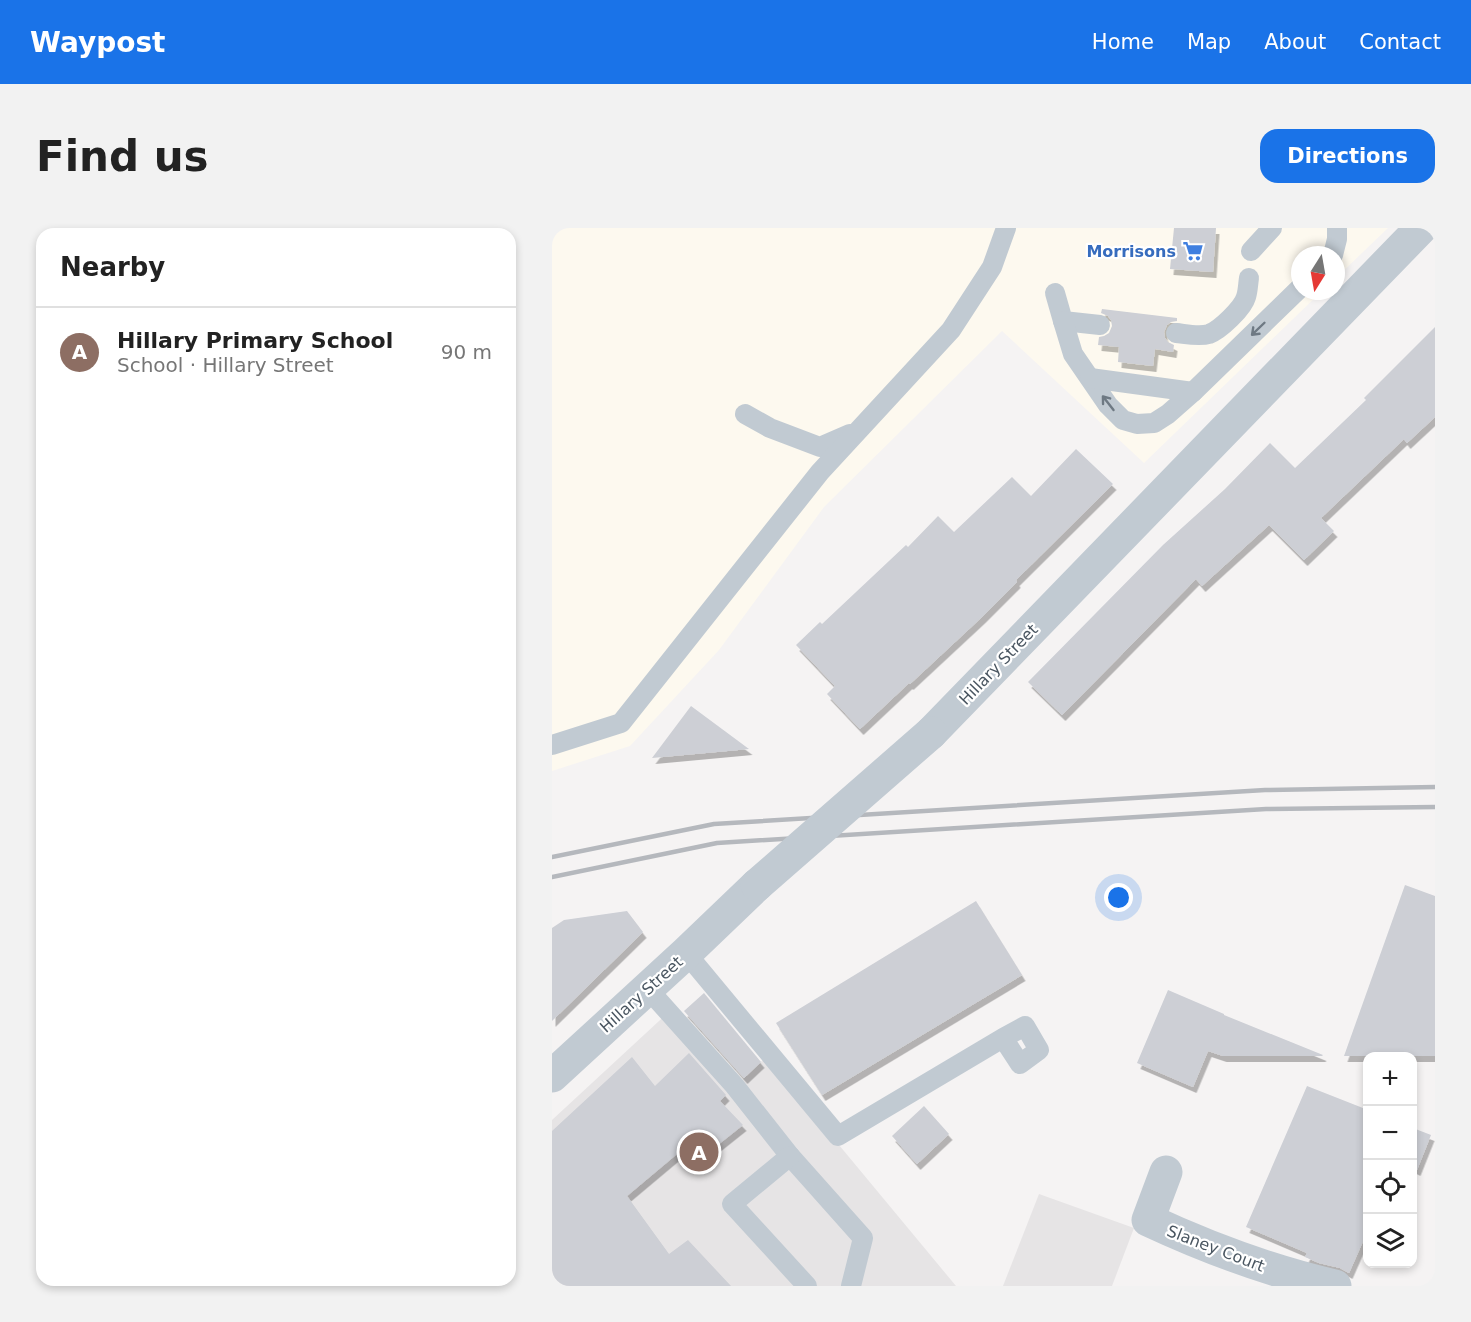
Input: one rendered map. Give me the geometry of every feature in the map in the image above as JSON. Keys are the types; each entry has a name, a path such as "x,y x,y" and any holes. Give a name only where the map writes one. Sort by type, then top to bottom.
{"street":[{"name":"Hillary Street","path":"552,1076 757,885 931,733 1421,228"},
{"name":"Slaney Court","path":"1166,1172 1148,1220 1239,1259 1335,1286"}],"lane":[{"path":"552,745 621,723 813,481 951,330 992,267 1006,228"},
{"path":"1251,251 1272,228"},
{"path":"1335,246 1337,228"},
{"path":"1176,333 1199,335 1210,333 1224,324 1246,299 1249,278"},
{"path":"1055,293 1073,354 1108,405 1123,420 1137,424 1154,423 1168,414 1291,297"},
{"path":"1063,321 1100,326"},
{"path":"1090,378 1193,392"},
{"path":"745,414 770,428 820,447 858,430"},
{"path":"686,953 838,1136 1003,1038"},
{"path":"647,988 734,1085 790,1156 863,1238 851,1286"},
{"path":"790,1156 732,1204 807,1286"}],"shaded area":[{"path":"552,228 1388,228 1345,269 1345,246 1291,246 1291,300 1313,300 1144,463 1002,331 824,507 719,650 630,746 552,771"},
{"path":"672,1009 741,1081 766,1057 956,1286 552,1286 552,1120"},
{"path":"1039,1194 1134,1228 1112,1286 1003,1286"}],"building":[{"name":"Morrisons","path":"1174,228 1216,228 1213,272 1170,269"},
{"path":"1102,309 1177,318 1177,321 1167,325 1164,332 1168,342 1174,345 1173,352 1155,349 1153,366 1118,362 1119,347 1098,345 1099,337 1109,333 1112,326 1108,316 1101,313"},
{"path":"1435,327 1435,417 1407,443 1404,439 1321,518 1334,531 1304,560 1269,525 1202,586 1196,579 1062,715 1028,682 1163,545 1225,489 1270,443 1295,468 1366,400 1364,398"},
{"path":"1076,449 1113,484 982,617 860,729 827,694 835,686 796,645 820,622 822,624 906,545 908,547 938,516 954,532 1012,477 1031,496"},
{"path":"691,706 749,749 652,758"},
{"path":"1405,885 1435,896 1435,1056 1417,1056 1417,1052 1363,1052 1363,1056 1344,1056"},
{"path":"976,901 1022,975 822,1095 776,1023"},
{"path":"627,911 643,932 552,1021 552,928 564,920"},
{"path":"1168,990 1323,1055 1223,1056 1208,1051 1193,1087 1137,1063"},
{"path":"704,993 761,1062 744,1078 684,1011"},
{"path":"689,1053 726,1095 720,1101 743,1125 694,1164 683,1149 627,1196 669,1254 688,1240 731,1286 552,1286 552,1131 632,1057 655,1086"},
{"path":"1307,1086 1363,1108 1363,1241 1349,1273 1305,1257 1307,1253 1246,1227"},
{"path":"924,1106 949,1134 917,1164 892,1136"},
{"path":"1417,1130 1431,1135 1417,1170"}],"railway":[{"path":"552,857 714,824 1265,790 1435,787"},
{"path":"552,877 717,843 1266,809 1435,807"}],"place":[{"name":"Morrisons","path":"1193,251"},
{"name":"Hillary Primary School","path":"699,1152"}]}
